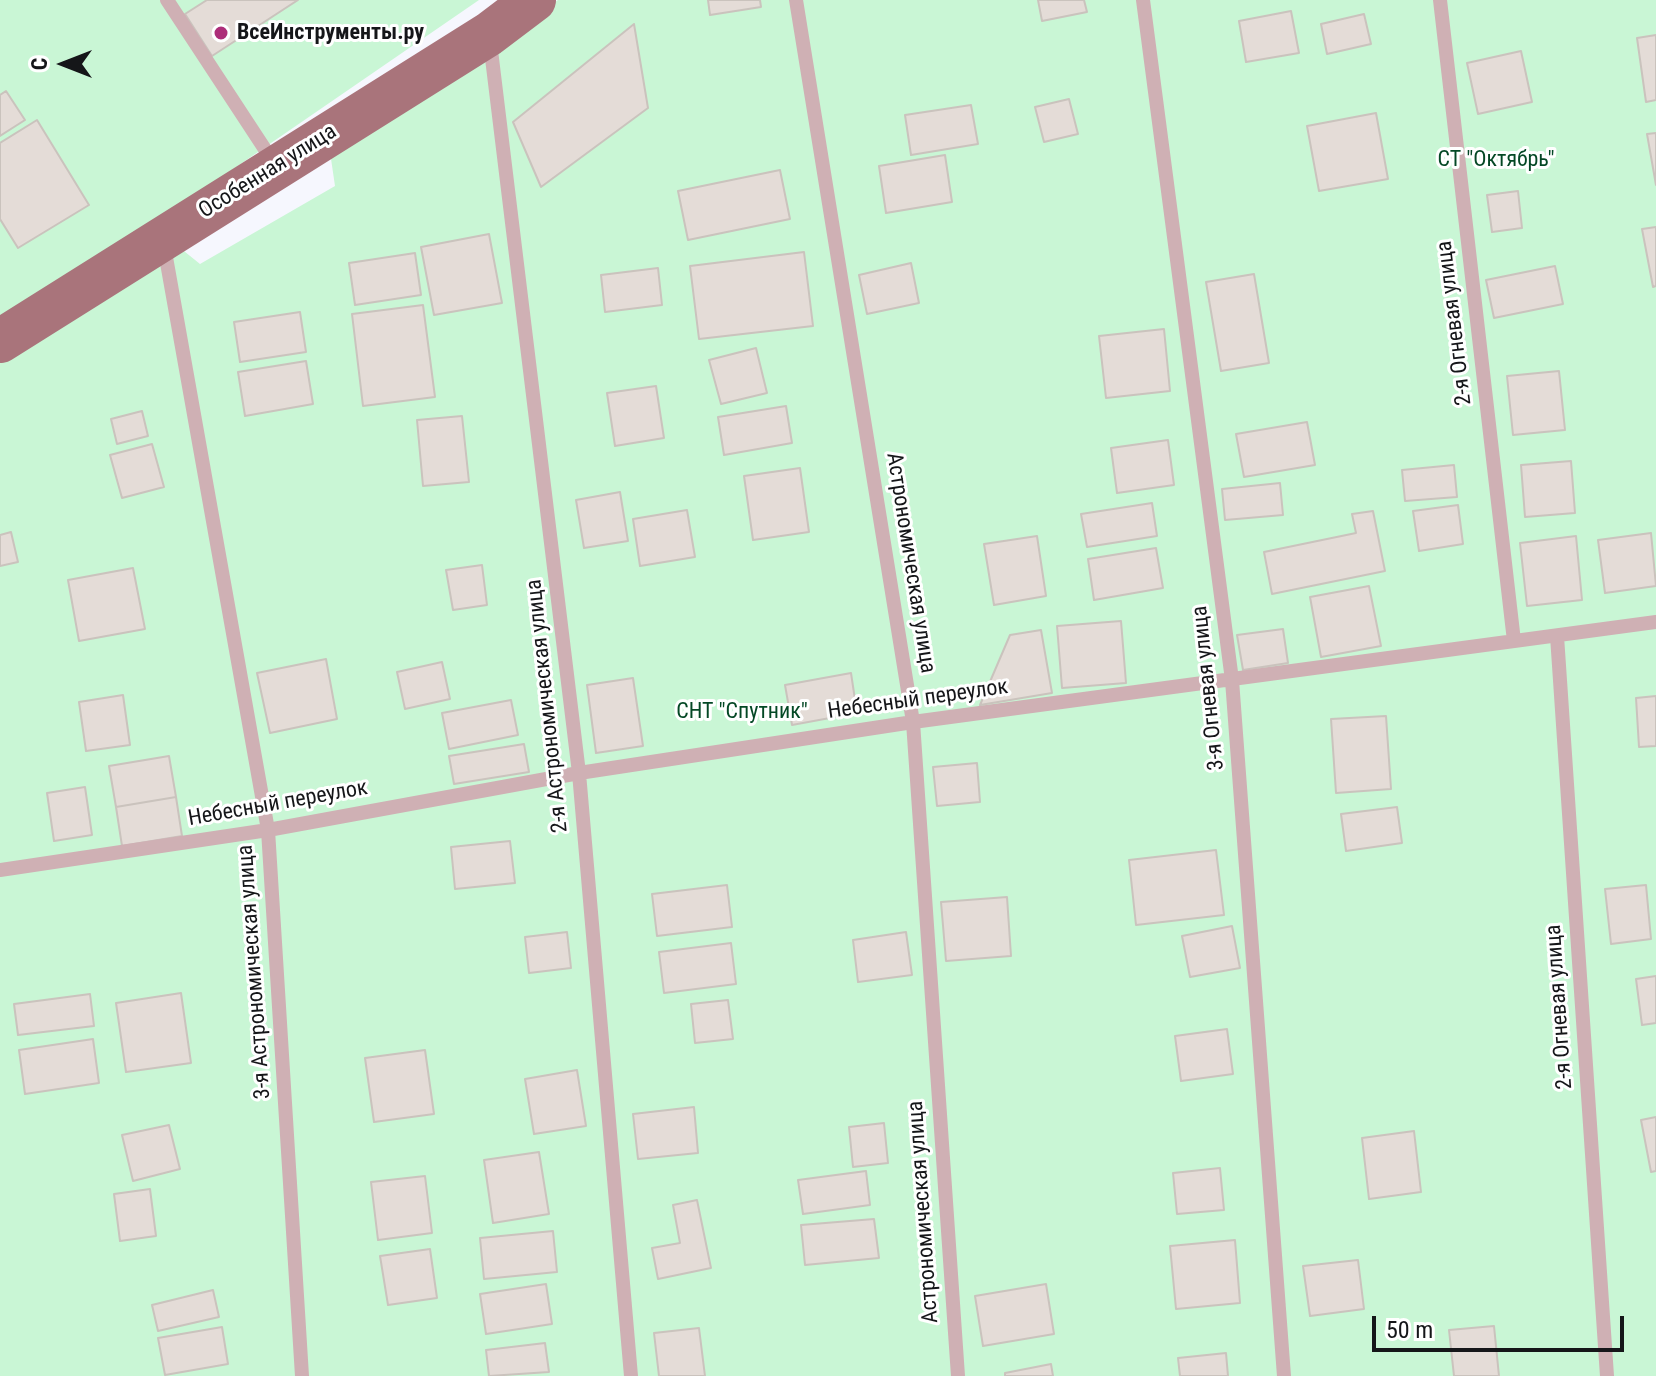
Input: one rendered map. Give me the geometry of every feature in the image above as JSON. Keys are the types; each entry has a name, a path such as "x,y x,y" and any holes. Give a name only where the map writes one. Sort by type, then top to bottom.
{"main road":[{"name":"Особенная улица","path":"0,341 489,34 534,0"}],"lane":[{"path":"167,0 276,167"},
{"name":"Астрономическая улица","path":"796,0 913,722 958,1376"},
{"name":"3-я Огневая улица","path":"1143,0 1232,680 1284,1376"},
{"name":"2-я Огневая улица","path":"1440,0 1514,641"},
{"name":"2-я Астрономическая улица","path":"489,34 579,773 631,1376"},
{"name":"3-я Астрономическая улица","path":"163,238 268,830 302,1376"},
{"name":"Небесный переулок","path":"0,870 268,830 579,773 913,722 1656,622"},
{"name":"2-я Огневая улица","path":"1557,636 1607,1376"}],"green space":[{"path":"0,0 479,0 162,218 0,319"},
{"name":"СНТ \"Спутник\"","path":"558,0 1656,0 1656,1376 0,1376 0,354 174,243 200,264 335,186 330,152"}],"building":[{"path":"207,0 298,0 212,56 185,14"},
{"path":"708,0 760,0 761,7 710,15"},
{"path":"1038,0 1084,0 1087,12 1042,21"},
{"path":"1291,11 1299,53 1246,62 1239,21"},
{"path":"1364,14 1371,44 1327,54 1321,24"},
{"path":"634,24 648,108 541,187 513,122"},
{"path":"1656,35 1656,100 1646,102 1637,38"},
{"path":"1521,51 1532,102 1478,114 1467,63"},
{"path":"6,91 25,120 0,136 0,95"},
{"path":"1069,99 1078,134 1044,142 1035,107"},
{"path":"971,105 978,144 911,155 905,115"},
{"path":"1376,113 1388,179 1319,191 1307,126"},
{"path":"37,120 89,205 18,248 0,219 0,143"},
{"path":"1656,133 1656,185 1647,134"},
{"path":"945,155 952,202 886,213 879,166"},
{"path":"780,170 790,219 688,240 678,191"},
{"path":"1518,191 1522,228 1492,232 1487,195"},
{"path":"1656,227 1656,286 1653,287 1642,229"},
{"path":"489,234 502,303 434,315 421,247"},
{"path":"804,252 813,326 699,339 690,266"},
{"path":"415,253 421,295 355,305 349,263"},
{"path":"911,263 919,303 867,314 859,275"},
{"path":"1555,266 1563,304 1494,318 1486,280"},
{"path":"658,268 662,305 605,312 601,275"},
{"path":"1254,274 1269,363 1221,371 1206,282"},
{"path":"423,305 435,397 363,406 352,314"},
{"path":"300,312 306,352 240,362 234,322"},
{"path":"1164,329 1170,391 1106,398 1099,336"},
{"path":"756,348 767,393 721,404 709,360"},
{"path":"306,361 313,404 245,416 238,372"},
{"path":"1559,371 1565,430 1513,435 1507,376"},
{"path":"656,386 664,438 615,446 607,393"},
{"path":"786,406 792,443 724,455 718,417"},
{"path":"142,411 148,436 117,444 111,419"},
{"path":"462,416 469,482 423,486 417,420"},
{"path":"1307,422 1315,465 1244,477 1236,434"},
{"path":"1168,440 1174,485 1117,493 1111,448"},
{"path":"152,444 164,487 122,498 110,455"},
{"path":"1571,461 1575,513 1525,517 1521,465"},
{"path":"1454,465 1457,497 1405,501 1402,470"},
{"path":"800,468 809,532 753,540 744,476"},
{"path":"1280,483 1283,515 1225,520 1222,489"},
{"path":"620,492 628,541 584,548 576,500"},
{"path":"1152,503 1157,536 1087,547 1081,514"},
{"path":"1458,505 1463,544 1419,551 1413,511"},
{"path":"687,510 695,557 640,566 633,519"},
{"path":"1373,511 1385,571 1272,594 1264,552 1356,533 1352,514"},
{"path":"11,532 18,562 0,566 0,535"},
{"path":"1651,533 1656,586 1605,593 1598,540"},
{"path":"1037,536 1046,596 994,605 984,544"},
{"path":"1576,536 1582,600 1527,606 1520,543"},
{"path":"1156,548 1163,588 1094,600 1088,559"},
{"path":"482,565 487,605 453,610 446,570"},
{"path":"133,568 145,629 79,641 68,580"},
{"path":"1369,586 1381,646 1321,657 1310,597"},
{"path":"1121,621 1126,683 1062,688 1057,626"},
{"path":"1283,629 1288,663 1243,670 1237,635"},
{"path":"1041,630 1052,693 980,705 1010,635"},
{"path":"326,659 337,719 270,733 257,673"},
{"path":"442,662 450,699 405,709 397,672"},
{"path":"851,673 857,713 792,725 785,685"},
{"path":"633,678 643,746 596,753 587,685"},
{"path":"123,695 130,745 86,751 79,702"},
{"path":"1656,696 1656,746 1639,747 1636,698"},
{"path":"511,700 518,735 449,749 442,713"},
{"path":"1386,716 1391,789 1336,793 1331,719"},
{"path":"524,744 529,772 454,784 449,756"},
{"path":"169,756 176,797 116,807 109,766"},
{"path":"977,763 980,802 937,806 933,767"},
{"path":"85,787 92,835 54,841 47,793"},
{"path":"176,797 182,836 122,846 116,807"},
{"path":"1397,807 1402,843 1346,851 1341,814"},
{"path":"510,841 515,883 455,889 451,847"},
{"path":"1216,850 1224,915 1136,925 1129,860"},
{"path":"727,885 732,927 657,936 652,894"},
{"path":"1646,885 1651,939 1611,944 1605,889"},
{"path":"1007,897 1011,956 946,961 941,902"},
{"path":"1232,926 1240,968 1190,977 1182,936"},
{"path":"567,932 571,968 529,973 525,937"},
{"path":"906,932 912,975 858,982 853,940"},
{"path":"731,943 736,984 664,993 659,952"},
{"path":"1656,976 1656,1023 1642,1025 1636,979"},
{"path":"181,993 191,1063 126,1072 116,1003"},
{"path":"90,994 94,1026 18,1035 14,1004"},
{"path":"728,1000 733,1039 695,1043 691,1004"},
{"path":"1227,1029 1233,1074 1181,1081 1175,1036"},
{"path":"93,1039 99,1083 25,1094 19,1050"},
{"path":"425,1050 434,1114 374,1122 365,1058"},
{"path":"577,1070 586,1126 534,1134 525,1079"},
{"path":"694,1107 698,1153 638,1159 633,1114"},
{"path":"1656,1117 1656,1171 1651,1172 1641,1120"},
{"path":"884,1123 888,1163 853,1167 849,1127"},
{"path":"169,1125 180,1169 133,1181 122,1135"},
{"path":"1414,1131 1421,1192 1369,1199 1362,1138"},
{"path":"539,1152 549,1214 493,1223 484,1160"},
{"path":"1220,1168 1224,1210 1177,1214 1173,1173"},
{"path":"866,1171 870,1205 803,1214 798,1180"},
{"path":"425,1176 432,1233 378,1240 371,1182"},
{"path":"150,1189 156,1236 120,1241 114,1194"},
{"path":"697,1200 711,1268 658,1279 652,1248 680,1243 673,1205"},
{"path":"874,1219 879,1258 805,1265 801,1225"},
{"path":"553,1231 557,1272 484,1279 480,1238"},
{"path":"1235,1240 1240,1303 1176,1309 1170,1246"},
{"path":"430,1249 437,1298 388,1305 380,1256"},
{"path":"1358,1260 1364,1309 1310,1316 1303,1266"},
{"path":"546,1284 552,1324 486,1334 480,1294"},
{"path":"1046,1284 1054,1334 983,1346 975,1296"},
{"path":"213,1290 219,1317 158,1331 152,1305"},
{"path":"1494,1326 1499,1376 1454,1376 1449,1330"},
{"path":"222,1327 228,1364 165,1375 158,1338"},
{"path":"699,1328 705,1376 659,1376 654,1333"},
{"path":"545,1343 549,1372 489,1376 486,1350"},
{"path":"1226,1353 1228,1376 1180,1376 1178,1358"},
{"path":"1051,1364 1053,1376 1005,1376 1005,1373"}],"place":[{"name":"ВсеИнструменты.ру","path":"221,33"}],"park label":[{"name":"СТ \"Октябрь\"","path":"1496,160"}]}
